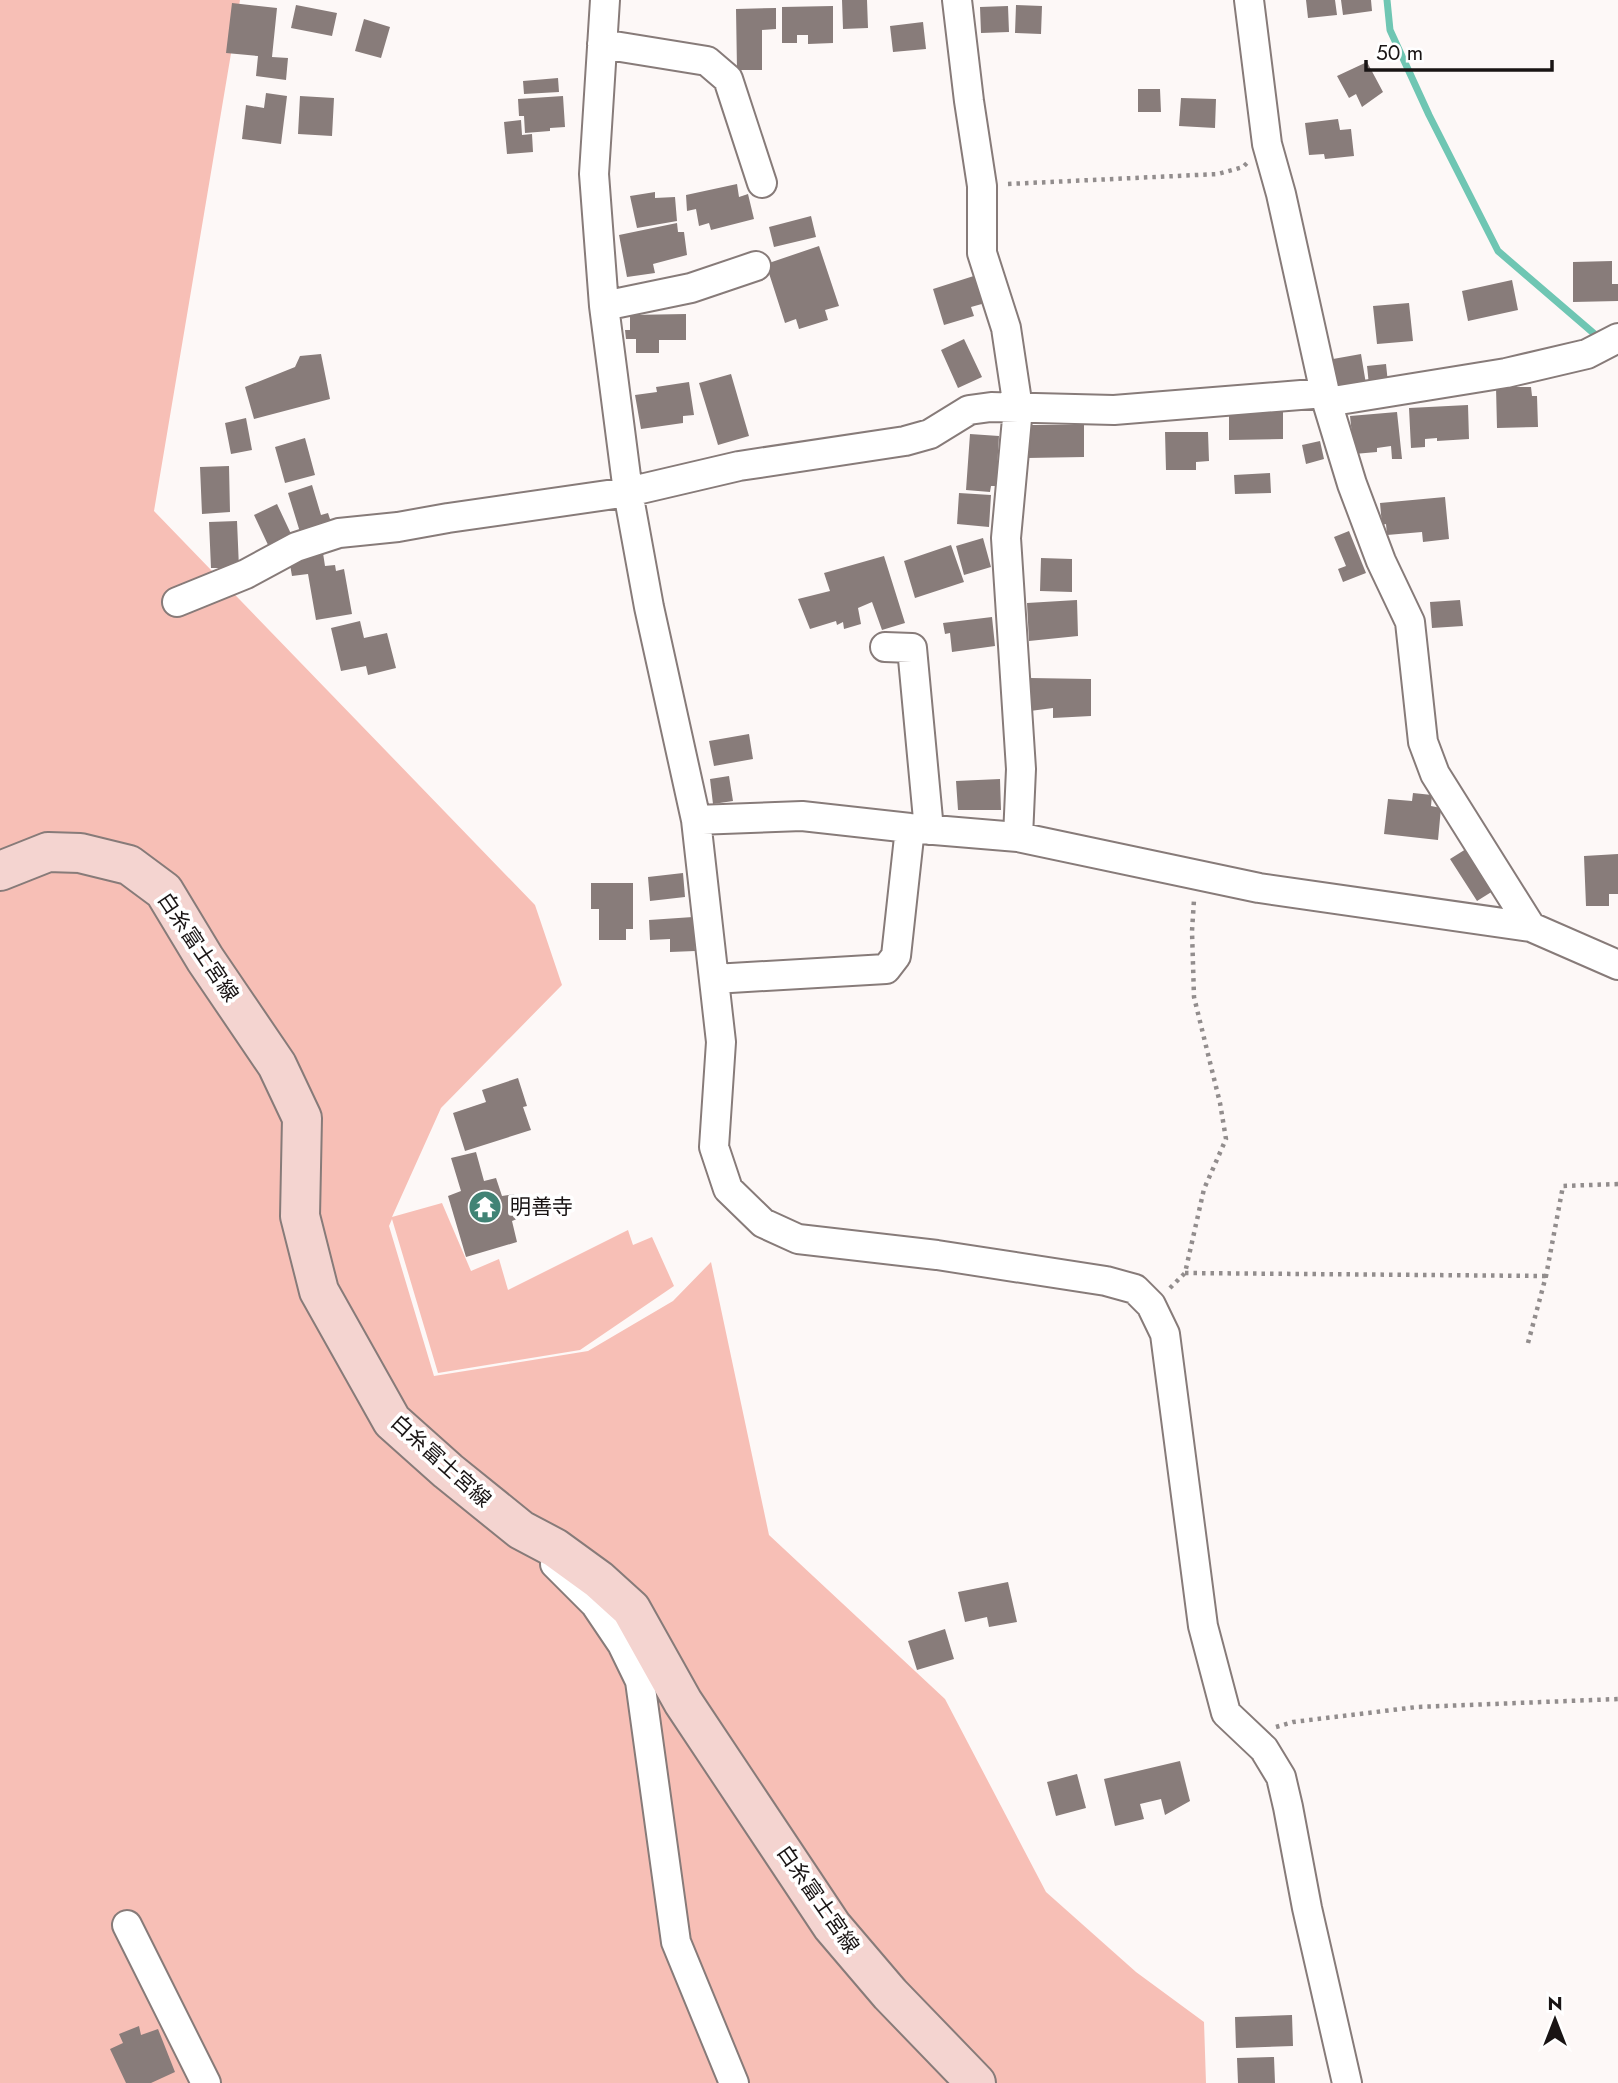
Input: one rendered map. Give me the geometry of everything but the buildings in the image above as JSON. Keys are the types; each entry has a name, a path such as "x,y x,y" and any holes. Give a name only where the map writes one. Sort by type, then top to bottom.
{"main road":[{"name":"白糸富士宮線","path":"0,871 48,852 80,853 129,865 164,891 205,959 277,1065 302,1118 300,1216 319,1292 391,1421 521,1530 555,1548 631,1609 683,1702 832,1926 890,1994 976,2083"}],"street":[{"path":"605,0 594,174 604,306 628,492 649,607 696,820 720,1042 715,1147 728,1189 762,1223 798,1240 937,1255 1106,1281 1135,1289 1151,1306 1165,1334 1203,1626 1226,1713 1264,1749 1281,1777 1347,2083"},
{"path":"957,0 982,186 982,253 1006,328 1018,408 1006,538 1021,769 1018,837"},
{"path":"1249,0 1267,144 1281,194 1326,398 1357,497 1381,561 1410,622 1423,742 1435,774 1531,927"},
{"path":"601,44 707,61 718,70 728,79 762,183"},
{"path":"604,306 691,288 757,266"},
{"path":"177,602 246,574 296,547 339,533 398,527 628,492 739,466 905,441 930,434 969,410 991,407 1114,410 1326,398 1506,373 1587,354 1618,338"},
{"path":"714,978 886,970 896,956 919,829 912,648 885,647"},
{"path":"696,820 802,816 1018,837 1259,888 1531,927 1618,965"},
{"path":"521,1530 595,1605 622,1644 639,1681 676,1942 734,2083"},
{"path":"127,1925 206,2083"}],"path":[{"path":"982,186 1217,174 1243,167 1267,144"},
{"path":"1151,1306 1185,1273 1204,1189 1226,1139 1194,997 1192,931 1195,875"},
{"path":"1528,1343 1546,1276 1563,1186 1618,1184"},
{"path":"1185,1273 1546,1276"},
{"path":"1252,1736 1293,1722 1417,1707 1618,1699"}],"shaded area":[{"path":"0,0 240,0 154,511 535,905 562,985 441,1108 392,1217 442,1203 471,1271 499,1259 508,1290 628,1230 633,1245 652,1237 674,1286 580,1350 438,1373 392,1219 389,1226 434,1376 588,1351 673,1301 711,1262 769,1535 945,1699 1046,1892 1136,1972 1204,2022 1206,2083 0,2083"}],"waterway":[{"path":"1387,0 1390,30 1429,115 1498,251 1598,337 1602,337"}],"place":[{"name":"明善寺","path":"485,1207"}]}
